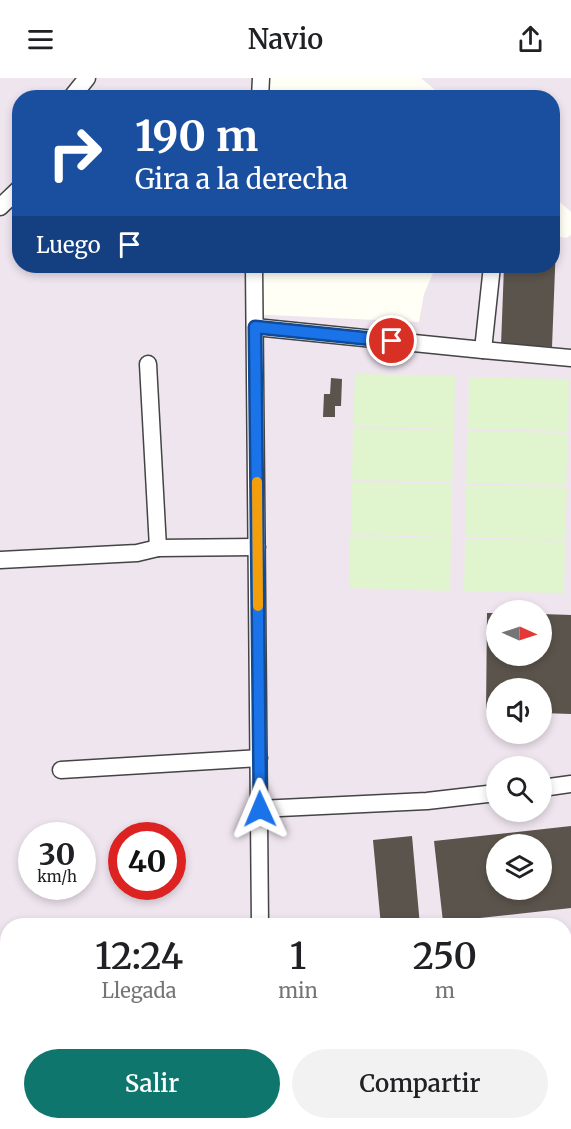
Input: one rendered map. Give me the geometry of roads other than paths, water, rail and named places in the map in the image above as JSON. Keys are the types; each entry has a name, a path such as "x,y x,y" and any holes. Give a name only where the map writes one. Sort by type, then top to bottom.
{"street":[{"path":"77,90 87,78"},
{"path":"0,207 12,196"},
{"path":"254,273 260,918"},
{"path":"483,350 491,273"},
{"path":"255,327 571,358"},
{"path":"148,364 158,548"},
{"path":"0,560 137,553 158,548 257,547"},
{"path":"61,770 259,758"},
{"path":"552,787 571,784"},
{"path":"260,809 427,801 486,794"}]}
